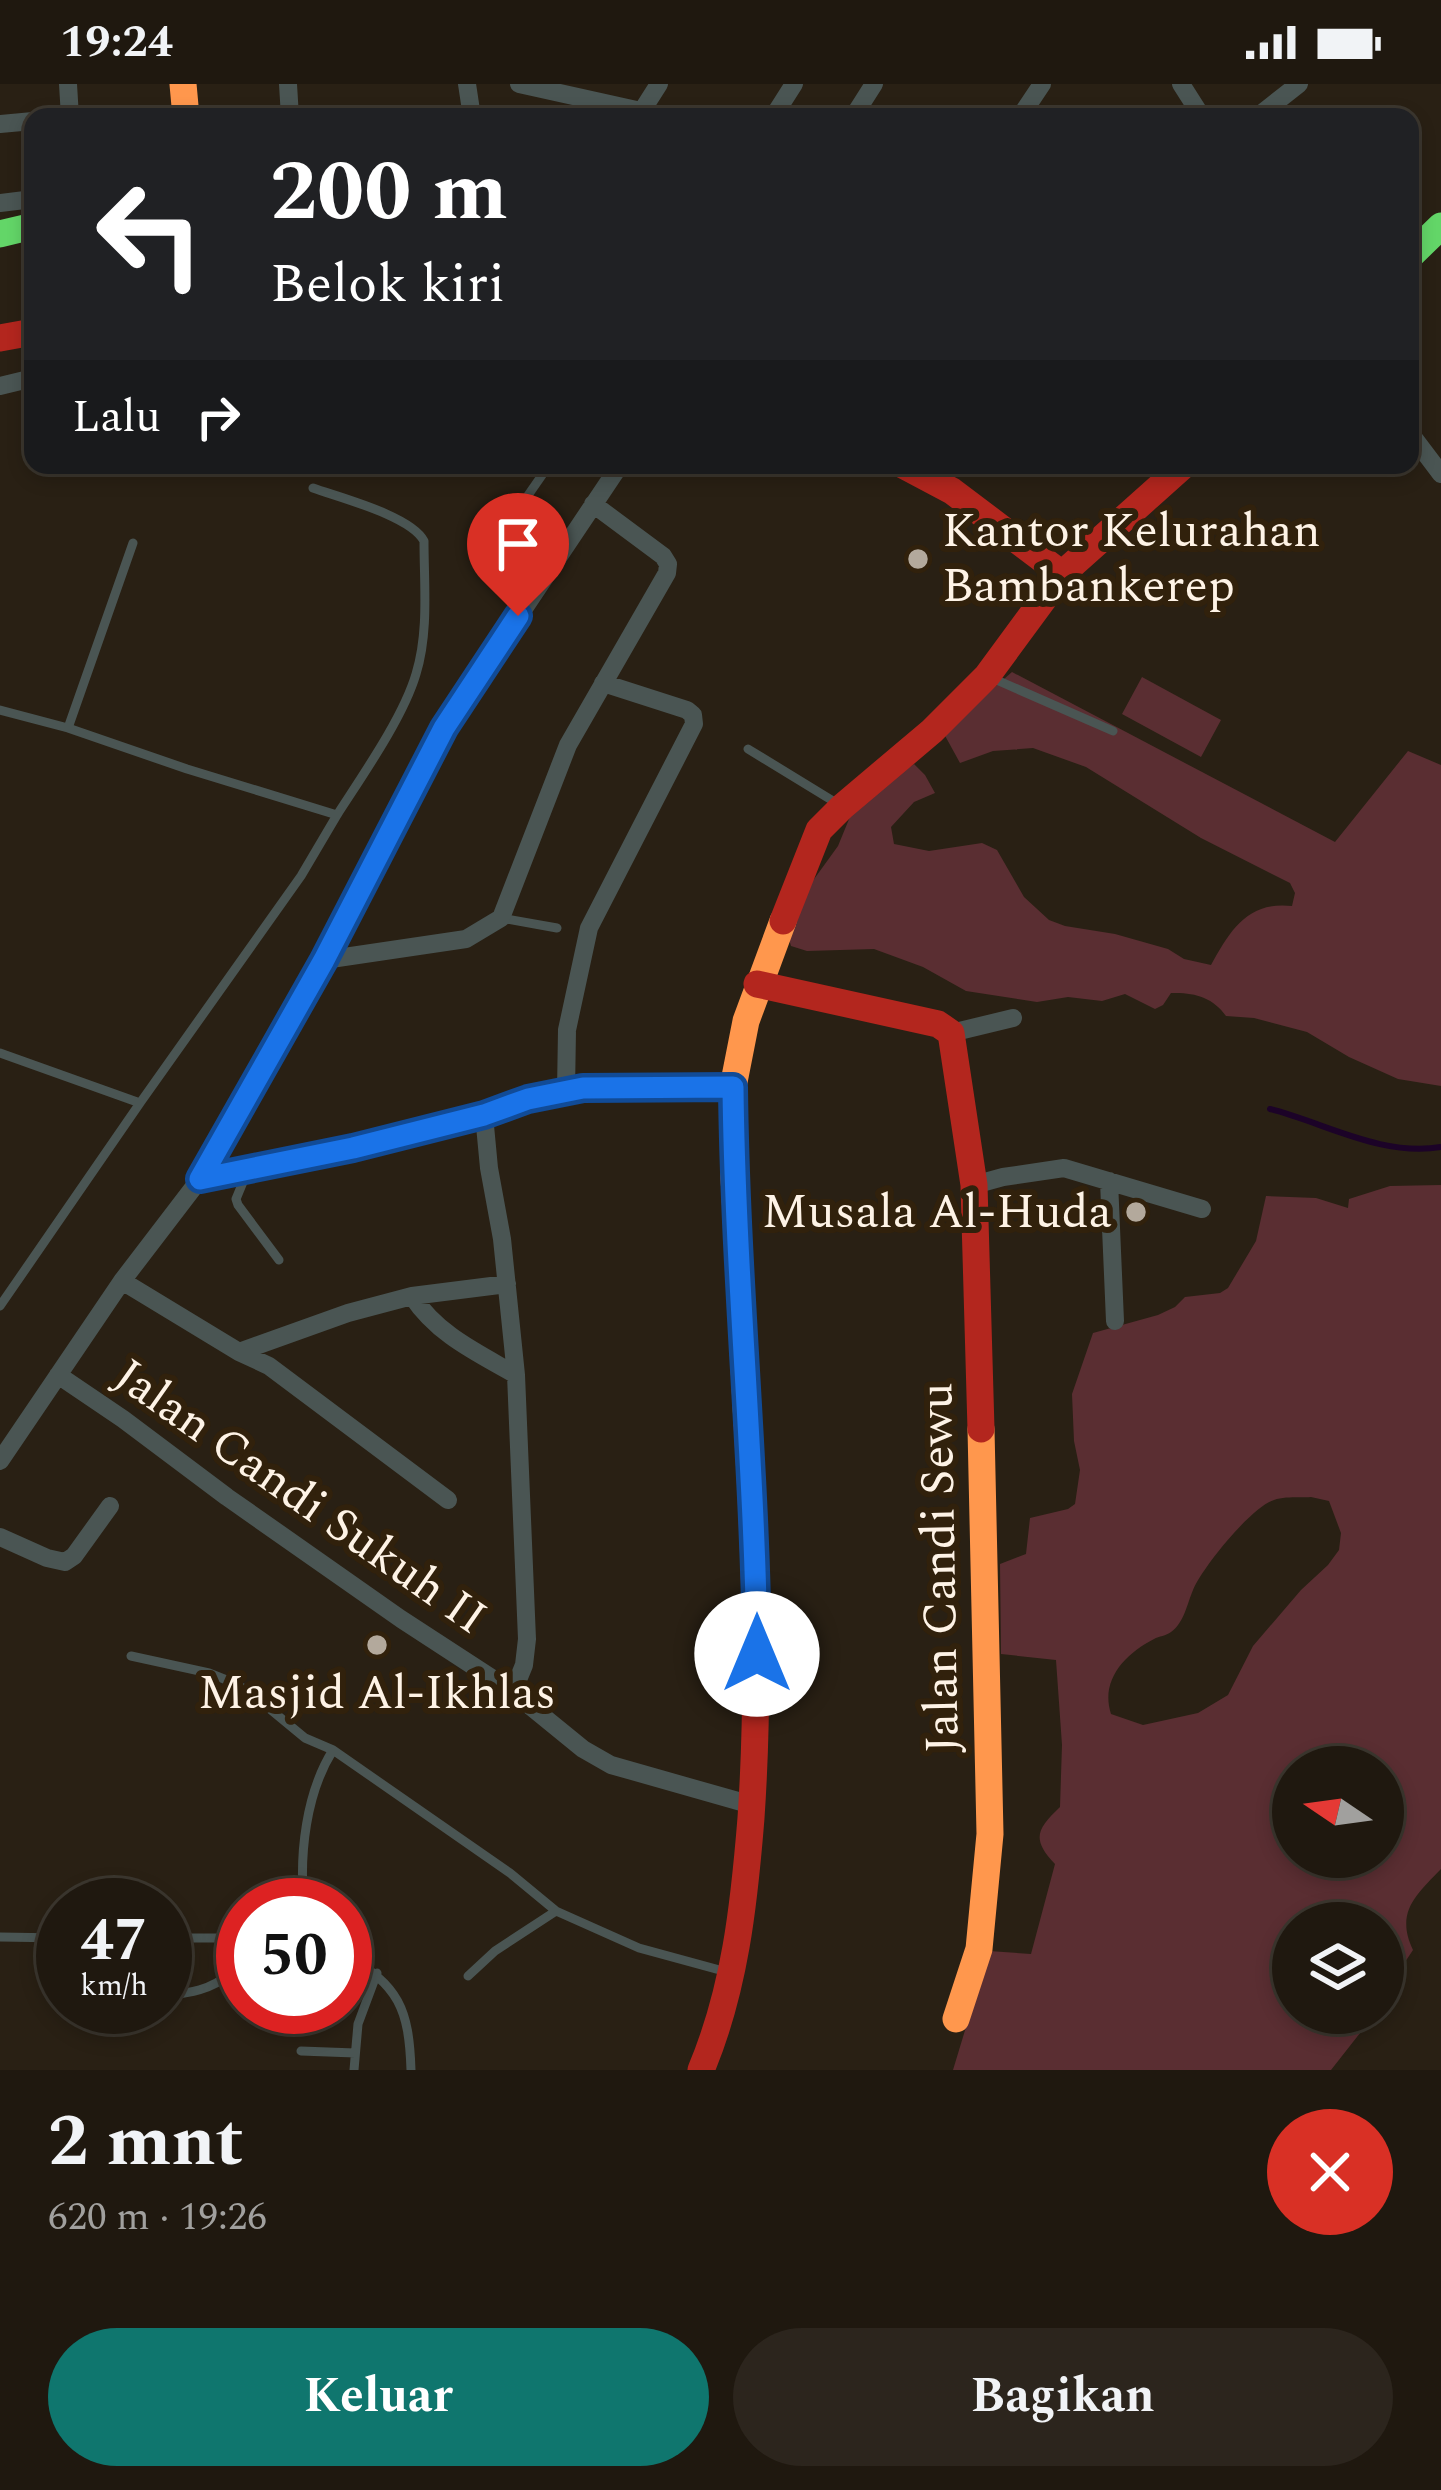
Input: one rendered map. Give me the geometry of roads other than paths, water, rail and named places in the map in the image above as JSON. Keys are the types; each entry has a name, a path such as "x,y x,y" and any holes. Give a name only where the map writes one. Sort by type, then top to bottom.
{"main road":[{"path":"1419,247 1441,226"},
{"path":"921,474 952,491 1062,574"},
{"path":"701,2070 732,1973 745,1894 758,1729 756,1578 734,1177 733,1087 746,1021 819,830 987,676 1062,574 1174,474"},
{"path":"757,984 938,1024 951,1033"},
{"name":"Jalan Candi Sewu","path":"951,1033 974,1185 978,1266 990,1834 979,1949 956,2019"}],"street":[{"path":"519,84 557,88 621,108"},
{"path":"1268,108 1299,84"},
{"path":"0,1461 122,1281 200,1179 324,960 444,728 614,474"},
{"path":"324,960 466,939 501,918 568,745 667,573 663,556 593,504"},
{"path":"566,1091 567,1030 589,928 694,724 688,710 603,682"},
{"path":"951,1033 1012,1018"},
{"path":"200,1179 583,1088 733,1087"},
{"path":"484,1115 516,1375 527,1639 524,1665 513,1692"},
{"path":"974,1185 1064,1168 1202,1209"},
{"path":"1109,1181 1115,1321"},
{"path":"122,1281 269,1366 448,1500"},
{"path":"238,1352 412,1296 507,1284"},
{"path":"412,1296 448,1337 516,1375"},
{"name":"Jalan Candi Sukuh II","path":"58,1375 226,1498 513,1692 611,1766 752,1805"},
{"path":"0,1537 65,1562 110,1506"}],"lane":[{"path":"522,504 543,474"},
{"path":"0,1306 301,875 416,675 424,631 424,542 418,531 313,488"},
{"path":"68,728 133,543"},
{"path":"987,676 1113,731"},
{"path":"0,710 337,815"},
{"path":"748,749 842,807"},
{"path":"501,918 557,928"},
{"path":"0,1053 140,1102"},
{"path":"248,1170 238,1205 279,1260"},
{"path":"130,1656 208,1673 257,1697 305,1738 333,1750 556,1910 639,1948 732,1973"},
{"path":"304,1878 304,1845 319,1771 333,1750"},
{"path":"468,1976 495,1951 556,1910"},
{"path":"0,1937 36,1938"},
{"path":"372,1970 400,2003 411,2070"},
{"path":"353,2070 358,2024 377,1973"},
{"path":"301,2051 355,2054"}],"waterway":[{"path":"1270,1109 1375,1143 1441,1147"}],"place":[{"name":"Kantor Kelurahan Bambankerep","path":"918,559"},
{"name":"Musala Al-Huda","path":"1136,1212"},
{"name":"Masjid Al-Ikhlas","path":"377,1645"}]}
